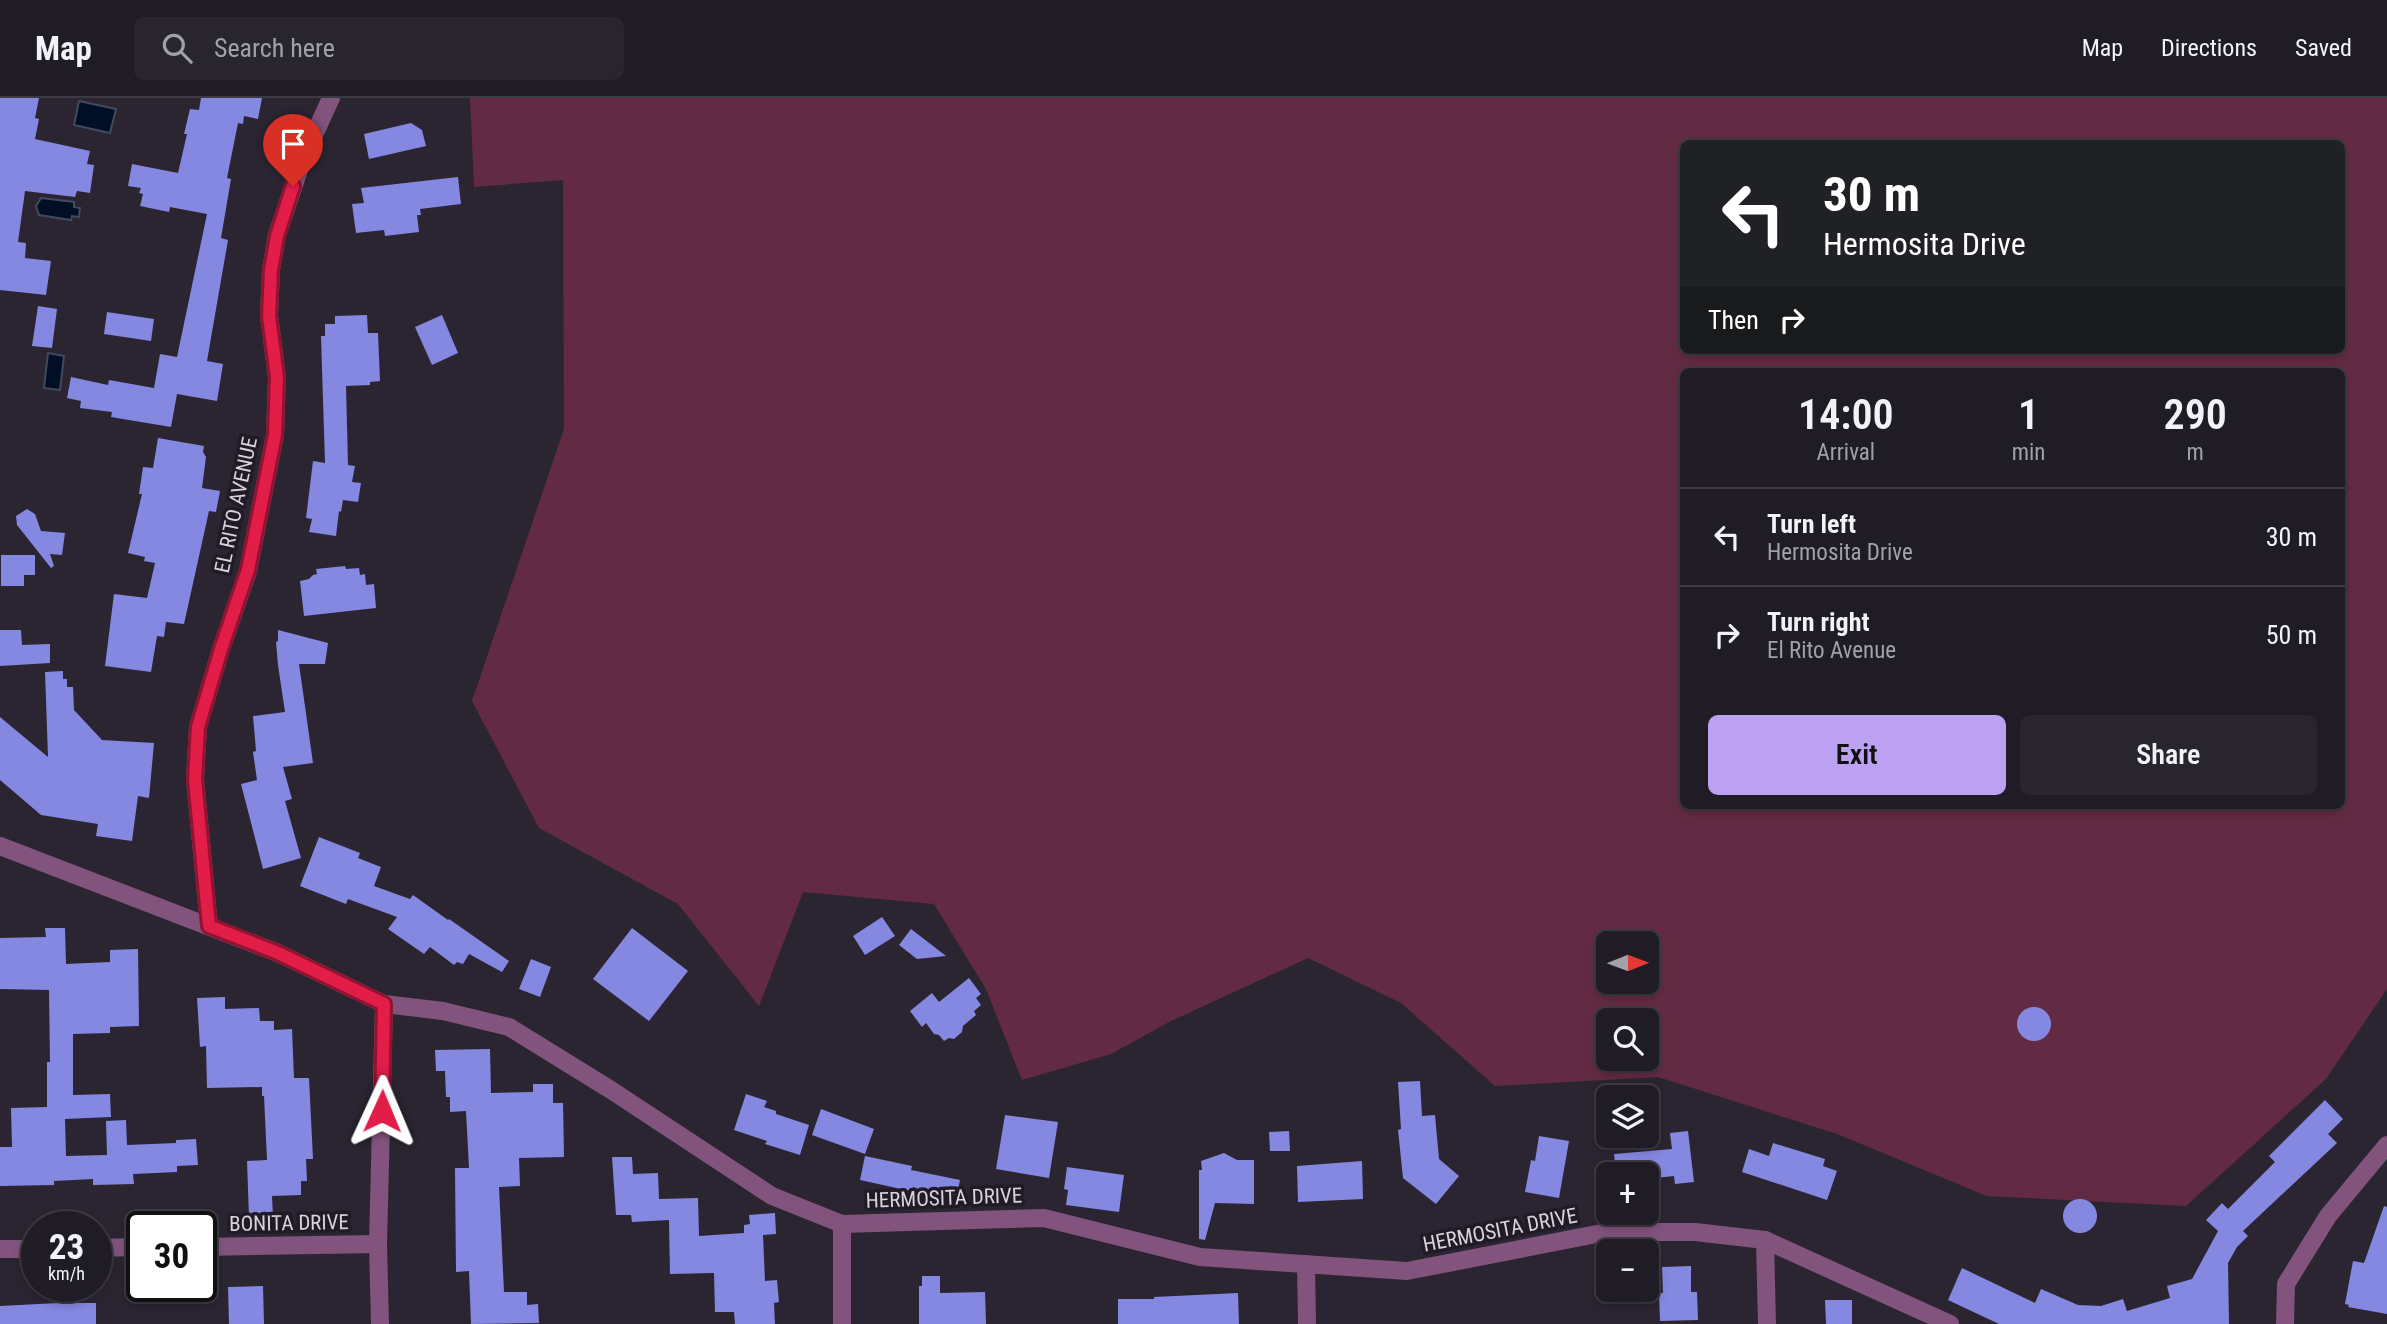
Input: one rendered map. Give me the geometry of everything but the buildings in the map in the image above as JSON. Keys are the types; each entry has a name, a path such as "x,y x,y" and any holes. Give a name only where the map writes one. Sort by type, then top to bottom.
{"street":[{"name":"EL RITO AVENUE","path":"209,926 195,779 198,727 248,570 275,435 277,377 269,316 271,270 277,236 302,161 331,98"},
{"name":"HERMOSITA DRIVE","path":"0,846 278,953 384,1004 443,1011 509,1027 611,1090 772,1196 842,1224 1044,1218 1200,1257 1407,1271 1607,1232 1695,1232 1765,1240 1950,1324"},
{"path":"380,1324 378,1244 384,1004"},
{"path":"2285,1324 2286,1284 2328,1216 2387,1145"},
{"path":"842,1224 842,1324"},
{"path":"1765,1240 1767,1324"},
{"name":"BONITA DRIVE","path":"217,1247 378,1244"},
{"path":"0,1249 21,1249"},
{"path":"1306,1264 1307,1324"}],"shaded area":[{"path":"470,98 2387,98 2387,989 2326,1079 2186,1206 1987,1196 1837,1134 1658,1077 1495,1086 1401,1003 1308,958 1171,1021 1111,1054 1022,1080 986,989 934,904 803,892 759,1006 678,904 539,828 472,701 564,429 563,180 474,187"}],"water":[{"path":"79,101 116,109 110,133 74,125"},
{"path":"41,198 74,202 74,207 80,208 79,217 72,216 71,220 39,215 36,206"},
{"path":"48,353 64,356 60,390 44,388"}],"route":[{"path":"293,186 277,236 271,270 269,316 277,377 275,435 248,570 198,727 195,779 197,803 209,926 278,953 384,1004 382,1111"}]}
